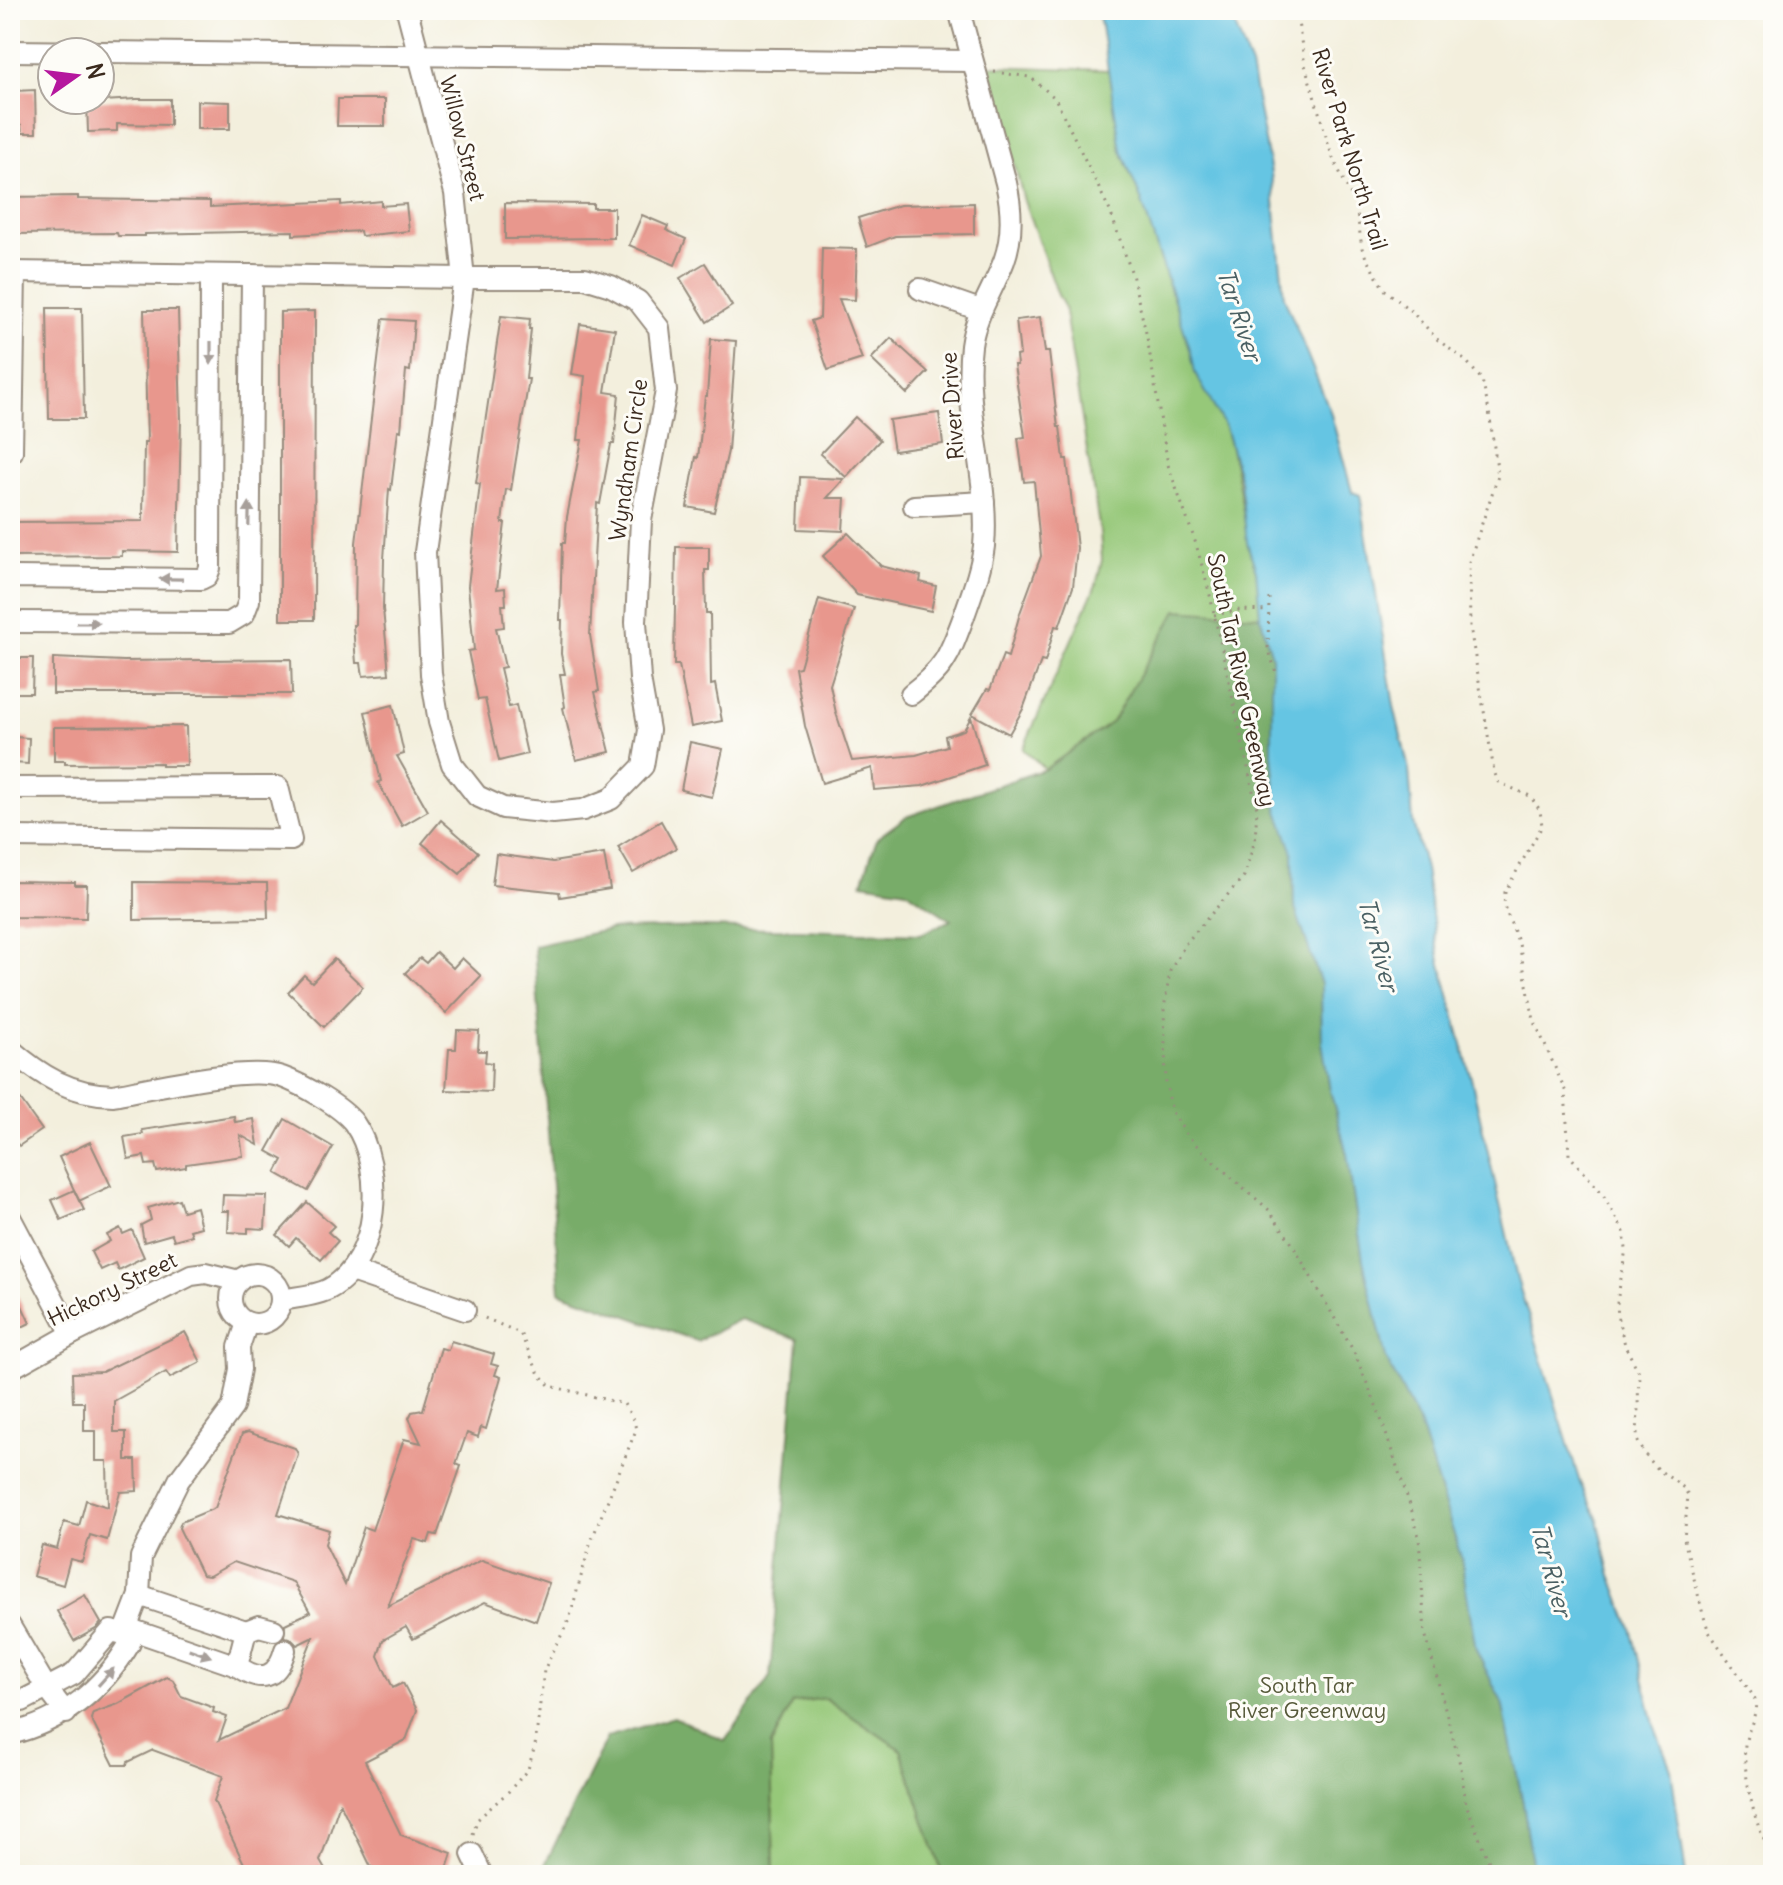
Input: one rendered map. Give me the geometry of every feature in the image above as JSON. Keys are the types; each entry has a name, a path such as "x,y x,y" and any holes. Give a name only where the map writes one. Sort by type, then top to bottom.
{"street":[{"name":"Willow Street","path":"407,10 455,193 464,278"},
{"name":"River Drive","path":"911,694 936,674 947,660 984,547 984,502 970,372 971,344 980,310 1005,259 1011,229 1011,208 959,10"},
{"path":"10,51 972,61"},
{"path":"10,452 13,272"},
{"name":"Wyndham Circle","path":"13,272 585,278 611,286 638,301 659,328 666,391 641,520 636,622 640,679 649,730 643,766 611,799 583,810 553,813 503,808 477,796 452,764 439,722 431,674 425,552 464,278"},
{"path":"10,579 201,579 207,576 210,568 211,275"},
{"path":"10,622 229,623 244,614 249,601 252,275"},
{"path":"920,289 980,310"},
{"path":"914,506 984,502"},
{"path":"10,788 278,787 291,840 10,837"},
{"path":"10,1049 35,1071 90,1094 113,1095 258,1072 282,1077 336,1107 352,1120 362,1137 373,1182 371,1224 366,1245 351,1271 329,1289 282,1300 278,1312 270,1320 259,1324 247,1323 237,1316 231,1305 232,1288 239,1281"},
{"path":"10,1217 72,1334"},
{"path":"351,1271 465,1310"},
{"name":"Hickory Street","path":"10,1369 72,1334 191,1275 206,1273 239,1281 245,1275 262,1273 277,1283 282,1300"},
{"path":"10,1734 37,1728 66,1713 90,1695 118,1664 130,1643 125,1631 139,1595 141,1557 179,1480 233,1407 240,1369 239,1347 247,1323"},
{"path":"139,1595 246,1631 259,1626 274,1630"},
{"path":"10,1626 46,1687 66,1713"},
{"path":"10,1703 22,1701 74,1674 111,1631 125,1631 237,1666 249,1675 266,1676 281,1667 285,1650"},
{"path":"237,1666 246,1631"},
{"path":"472,1854 482,1875"}],"path":[{"name":"River Park North Trail","path":"1296,10 1305,65 1332,156 1356,206 1362,248 1367,260 1384,289 1412,312 1438,340 1467,362 1482,380 1498,476 1469,562 1470,627 1494,771 1498,782 1530,796 1540,810 1542,826 1505,892 1504,906 1519,944 1534,1020 1565,1090 1569,1155 1602,1193 1624,1232 1626,1249 1617,1311 1619,1330 1639,1372 1637,1440 1646,1456 1684,1488 1688,1495 1684,1539 1703,1614 1709,1632 1754,1697 1757,1707 1745,1742 1743,1765 1763,1840 1773,1853"},
{"name":"South Tar River Greenway","path":"991,72 1030,77 1055,98 1110,211 1132,274 1147,337 1168,465 1196,544 1257,809 1255,840 1244,876 1186,943 1170,971 1164,1009 1166,1083 1172,1112 1186,1134 1205,1154 1269,1210 1298,1253 1354,1352 1383,1424 1419,1537 1425,1633 1461,1768 1466,1804 1494,1875"},
{"path":"1269,598 1268,647 1276,673"},
{"path":"1214,615 1269,611"},
{"path":"465,1310 520,1333 539,1374 550,1386 624,1404 630,1410 636,1430 590,1544 569,1620 544,1670 535,1746 528,1769 477,1820 472,1836 472,1854"}],"green space":[{"path":"989,66 1109,70 1121,151 1141,199 1198,374 1226,431 1534,1875 1045,769 1023,749 1096,585 1102,560 1064,306 1024,201"},
{"path":"1177,610 1260,616 1272,656 1272,754 1277,808 1293,852 1294,905 1321,984 1322,1042 1330,1090 1347,1154 1363,1260 1386,1358 1420,1426 1461,1557 1476,1650 1502,1702 1534,1875 943,1875 901,1750 825,1698 792,1703 771,1745 774,1875 540,1875 607,1737 674,1717 725,1741 770,1677 798,1339 741,1319 697,1341 560,1292 534,946 611,929 707,927 921,934 951,920 906,890 862,883 877,838 906,817 1045,769 1112,722"},
{"path":"825,1698 901,1750 943,1875 774,1875 771,1746 792,1703"}],"water":[{"name":"Tar River","path":"1095,10 1229,10 1251,67 1271,173 1284,297 1330,411 1352,492 1360,495 1394,706 1409,770 1413,822 1425,869 1438,953 1471,1078 1517,1279 1580,1483 1598,1520 1610,1572 1632,1631 1654,1725 1671,1769 1686,1875 1534,1875 1502,1702 1476,1650 1461,1557 1420,1426 1386,1358 1363,1260 1347,1154 1330,1090 1322,1042 1321,984 1294,905 1293,853 1277,808 1272,754 1272,656 1260,616 1256,571 1247,543 1240,480 1225,427 1195,373 1191,352 1141,199 1121,150 1100,20"}],"building":[{"path":"35,90 36,133 22,133 21,125 10,125 10,101 15,101 15,91"},
{"path":"170,99 170,125 117,124 117,131 88,132 87,116 116,116 116,100"},
{"path":"338,99 385,99 385,126 337,126"},
{"path":"197,101 230,102 230,129 197,129"},
{"path":"78,196 78,199 210,201 210,207 341,201 341,205 381,201 381,206 406,204 409,231 361,236 360,231 293,235 293,231 145,236 118,236 117,233 10,234 10,197"},
{"path":"505,203 593,204 593,208 614,208 614,238 505,239"},
{"path":"974,203 974,234 895,236 867,247 858,218 900,205"},
{"path":"642,215 668,226 666,230 686,239 675,265 629,245"},
{"path":"822,248 857,249 855,300 839,299 862,359 828,370 811,321 820,318"},
{"path":"705,263 732,306 707,322 680,278"},
{"path":"47,308 82,308 84,419 49,419"},
{"path":"144,310 178,310 181,419 178,552 122,551 122,556 10,557 10,522 143,521 144,442 147,442"},
{"path":"315,311 314,620 280,620 280,312"},
{"path":"501,316 530,319 531,329 526,379 529,379 511,490 506,489 502,523 505,523 497,589 505,588 506,605 502,605 504,627 496,628 505,667 500,668 509,707 516,705 527,754 499,761 485,699 478,700 468,651 474,650 468,586 480,484 476,483"},
{"path":"1040,317 1045,352 1049,352 1064,459 1067,459 1077,548 1073,587 1059,627 1055,626 1045,662 1041,661 1023,709 1009,734 972,714 987,689 990,690 1003,655 1008,657 1041,556 1034,481 1024,482 1018,438 1025,437 1014,365 1017,365 1016,356 1020,355 1016,320"},
{"path":"383,319 414,321 410,371 406,370 401,431 398,430 389,489 384,559 383,609 389,674 363,676 361,663 356,663 353,625 356,543"},
{"path":"580,324 615,329 605,392 619,394 614,444 611,444 600,504 597,503 590,635 599,691 595,692 610,752 576,760 563,708 560,674 565,674 560,620 562,543 565,543 582,440 578,440 585,376 572,374"},
{"path":"891,338 928,372 907,394 871,359"},
{"path":"711,339 736,341 728,451 714,512 687,507 707,396"},
{"path":"939,413 943,444 894,451 889,420"},
{"path":"855,417 880,440 846,477 820,454"},
{"path":"800,477 844,479 827,498 845,498 843,531 798,529"},
{"path":"848,533 881,566 921,576 920,582 936,586 931,611 857,595 823,556"},
{"path":"676,547 709,547 709,570 705,570 706,613 710,613 711,685 715,684 722,721 691,727 679,665 674,665"},
{"path":"819,599 854,609 830,685 852,761 916,755 947,746 945,736 964,730 971,717 985,765 922,786 874,790 872,768 822,783 805,726 795,668 800,667"},
{"path":"15,658 33,658 32,693 15,693"},
{"path":"53,658 124,661 291,659 292,694 53,694"},
{"path":"393,705 404,754 397,756 428,811 402,826 378,782 381,781 365,712"},
{"path":"186,726 187,766 162,766 162,763 65,764 65,761 54,761 54,727"},
{"path":"14,737 29,738 28,764 13,763"},
{"path":"690,742 723,749 712,797 681,790"},
{"path":"441,820 478,852 460,874 422,843"},
{"path":"661,821 676,848 633,873 618,847"},
{"path":"496,854 553,862 604,854 610,889 560,897 559,892 492,885"},
{"path":"10,881 87,885 86,918 10,917"},
{"path":"134,882 267,883 268,918 134,920"},
{"path":"436,952 453,968 462,958 481,976 446,1013 405,973 420,958 426,963"},
{"path":"334,959 363,987 324,1027 288,992 304,975 312,982"},
{"path":"457,1030 479,1031 478,1051 486,1051 485,1062 492,1063 491,1092 446,1090 449,1049 456,1049"},
{"path":"10,1085 42,1130 19,1146 10,1134"},
{"path":"234,1116 235,1122 254,1119 258,1145 240,1135 243,1156 186,1164 186,1167 157,1172 155,1164 146,1165 144,1156 128,1159 124,1137 143,1134 142,1130"},
{"path":"285,1119 333,1147 308,1191 276,1173 283,1160 267,1151"},
{"path":"90,1142 111,1186 79,1201 59,1157"},
{"path":"74,1190 84,1210 61,1220 52,1200"},
{"path":"223,1195 267,1196 265,1229 248,1228 248,1233 228,1232 229,1211 222,1211"},
{"path":"179,1199 183,1211 196,1207 201,1227 190,1230 192,1235 174,1240 172,1234 144,1242 141,1225 151,1220 148,1208"},
{"path":"307,1202 334,1226 328,1232 338,1241 321,1260 296,1238 289,1246 277,1235"},
{"path":"120,1228 123,1234 132,1230 144,1257 118,1270 115,1263 100,1270 91,1252 110,1241 107,1235"},
{"path":"10,1280 30,1323 10,1333"},
{"path":"185,1332 201,1362 170,1378 166,1372 114,1401 114,1432 126,1432 126,1460 136,1460 137,1491 120,1492 107,1540 90,1535 82,1562 70,1559 63,1585 33,1576 42,1545 57,1549 64,1522 79,1526 86,1500 108,1507 107,1461 96,1461 96,1431 84,1431 84,1402 73,1402 72,1373 102,1372"},
{"path":"451,1341 494,1354 491,1364 498,1366 495,1375 501,1377 486,1429 481,1427 478,1437 467,1433 456,1464 461,1466 437,1535 431,1534 428,1543 414,1539 388,1606 482,1560 549,1583 536,1621 485,1602 413,1639 406,1627 383,1640 378,1656 393,1688 403,1683 417,1710 406,1740 365,1761 401,1835 452,1853 445,1875 395,1875 371,1867 340,1803 320,1861 328,1875 249,1874 214,1801 223,1776 153,1750 127,1765 114,1765 91,1719 93,1713 118,1704 167,1677 173,1680 181,1696 214,1708 213,1712 227,1717 219,1740 285,1708 313,1637 297,1645 284,1637 285,1624 310,1612 293,1582 234,1562 209,1576 202,1575 179,1528 181,1522 215,1508 242,1434 248,1432 295,1448 298,1454 278,1514 329,1530 325,1544 345,1585 364,1527 372,1530 404,1439 421,1443 409,1418 412,1412 423,1410 441,1348 448,1350"},
{"path":"85,1595 101,1623 74,1641 57,1611"}]}
